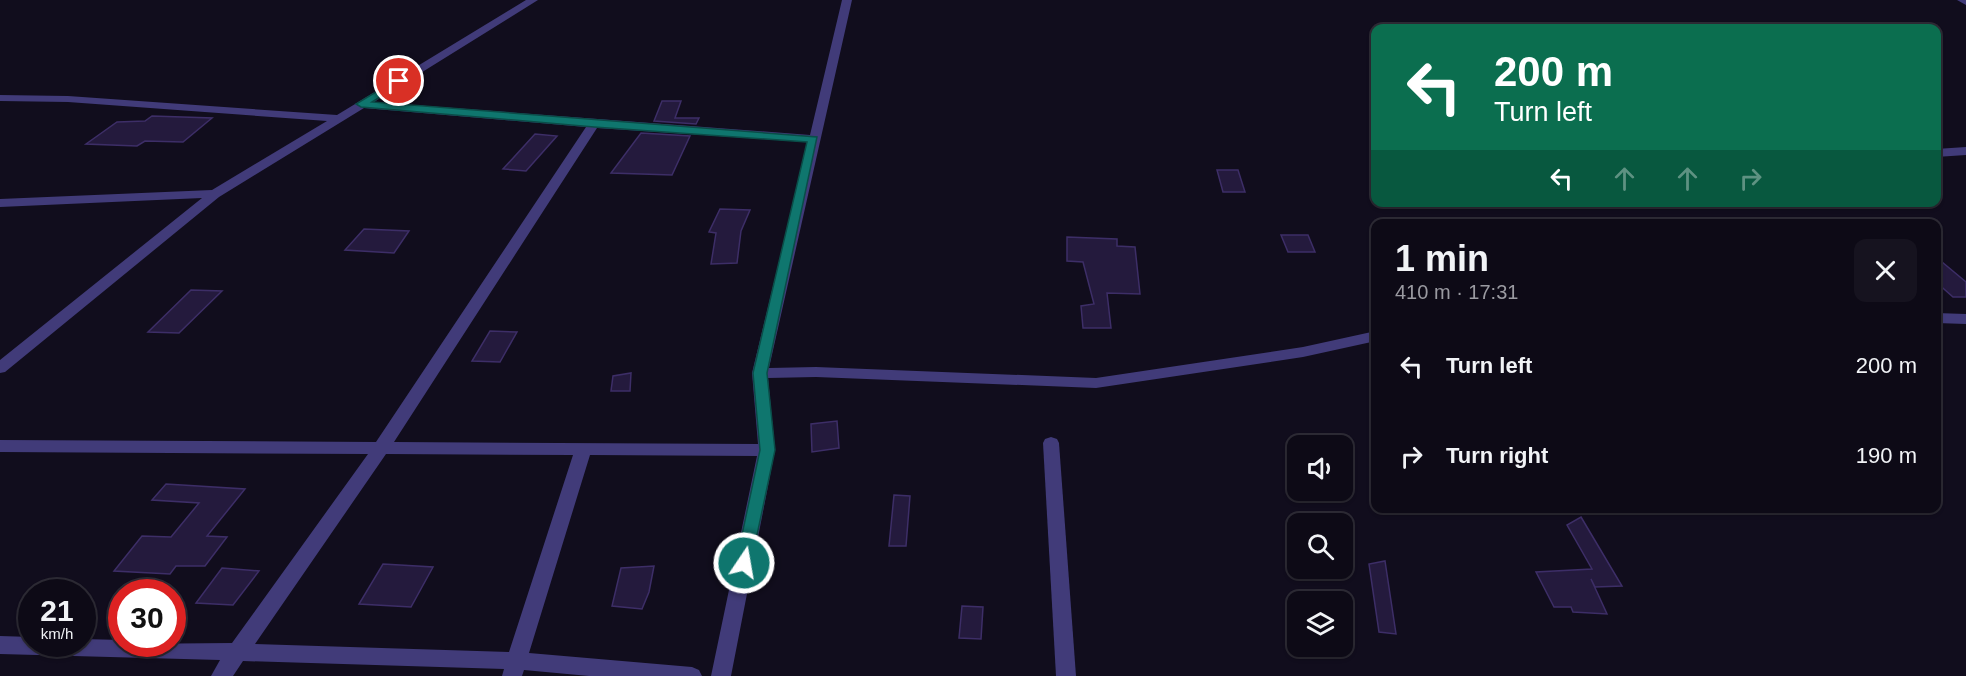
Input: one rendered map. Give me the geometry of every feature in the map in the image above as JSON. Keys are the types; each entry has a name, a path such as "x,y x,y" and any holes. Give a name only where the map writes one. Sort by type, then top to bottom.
{"street":[{"path":"0,368 215,194 533,0"},
{"path":"721,676 767,450 760,373 847,0"},
{"path":"0,98 68,99 337,118"},
{"path":"361,104 594,124 813,139"},
{"path":"221,676 381,448 594,124"},
{"path":"1941,153 1966,151"},
{"path":"0,203 215,194"},
{"path":"1941,318 1966,319"},
{"path":"760,373 816,372 1096,383 1303,352 1371,337"},
{"path":"1051,443 1066,676"},
{"path":"0,446 767,450"},
{"path":"515,669 584,449"},
{"path":"0,645 238,653 515,669 692,676"}],"building":[{"path":"662,101 681,101 675,118 699,118 696,124 654,121"},
{"path":"152,116 212,118 183,142 145,141 137,146 86,144 117,122 145,121"},
{"path":"641,133 690,136 672,175 611,173"},
{"path":"535,134 557,136 526,171 503,169"},
{"path":"1217,170 1238,170 1245,192 1223,192"},
{"path":"720,209 750,210 741,231 737,263 711,264 716,233 709,232"},
{"path":"364,229 409,231 394,253 345,250"},
{"path":"1281,235 1308,235 1315,252 1288,252"},
{"path":"1067,237 1117,239 1117,246 1135,247 1140,294 1107,293 1111,328 1083,328 1081,306 1094,304 1083,262 1067,261"},
{"path":"1941,261 1966,282 1966,297 1953,297 1941,286"},
{"path":"191,290 222,291 179,333 148,332"},
{"path":"490,331 517,332 500,362 472,361"},
{"path":"631,373 630,391 611,391 613,376"},
{"path":"837,421 839,448 812,452 811,424"},
{"path":"166,484 245,489 207,536 227,537 205,566 176,566 170,574 114,571 142,536 171,537 199,503 152,500"},
{"path":"894,495 910,496 906,546 889,546"},
{"path":"1581,517 1622,586 1595,587 1591,579 1607,614 1573,612 1571,607 1554,607 1536,572 1592,569 1567,525"},
{"path":"1385,561 1396,634 1379,632 1369,564"},
{"path":"383,564 433,567 411,607 359,604"},
{"path":"654,566 649,592 642,609 612,606 621,568"},
{"path":"222,568 259,571 233,605 196,603"},
{"path":"962,606 983,607 981,639 959,638"}],"route":[{"path":"399,81 361,104 594,124 813,139 760,373 767,450 744,563"}]}
